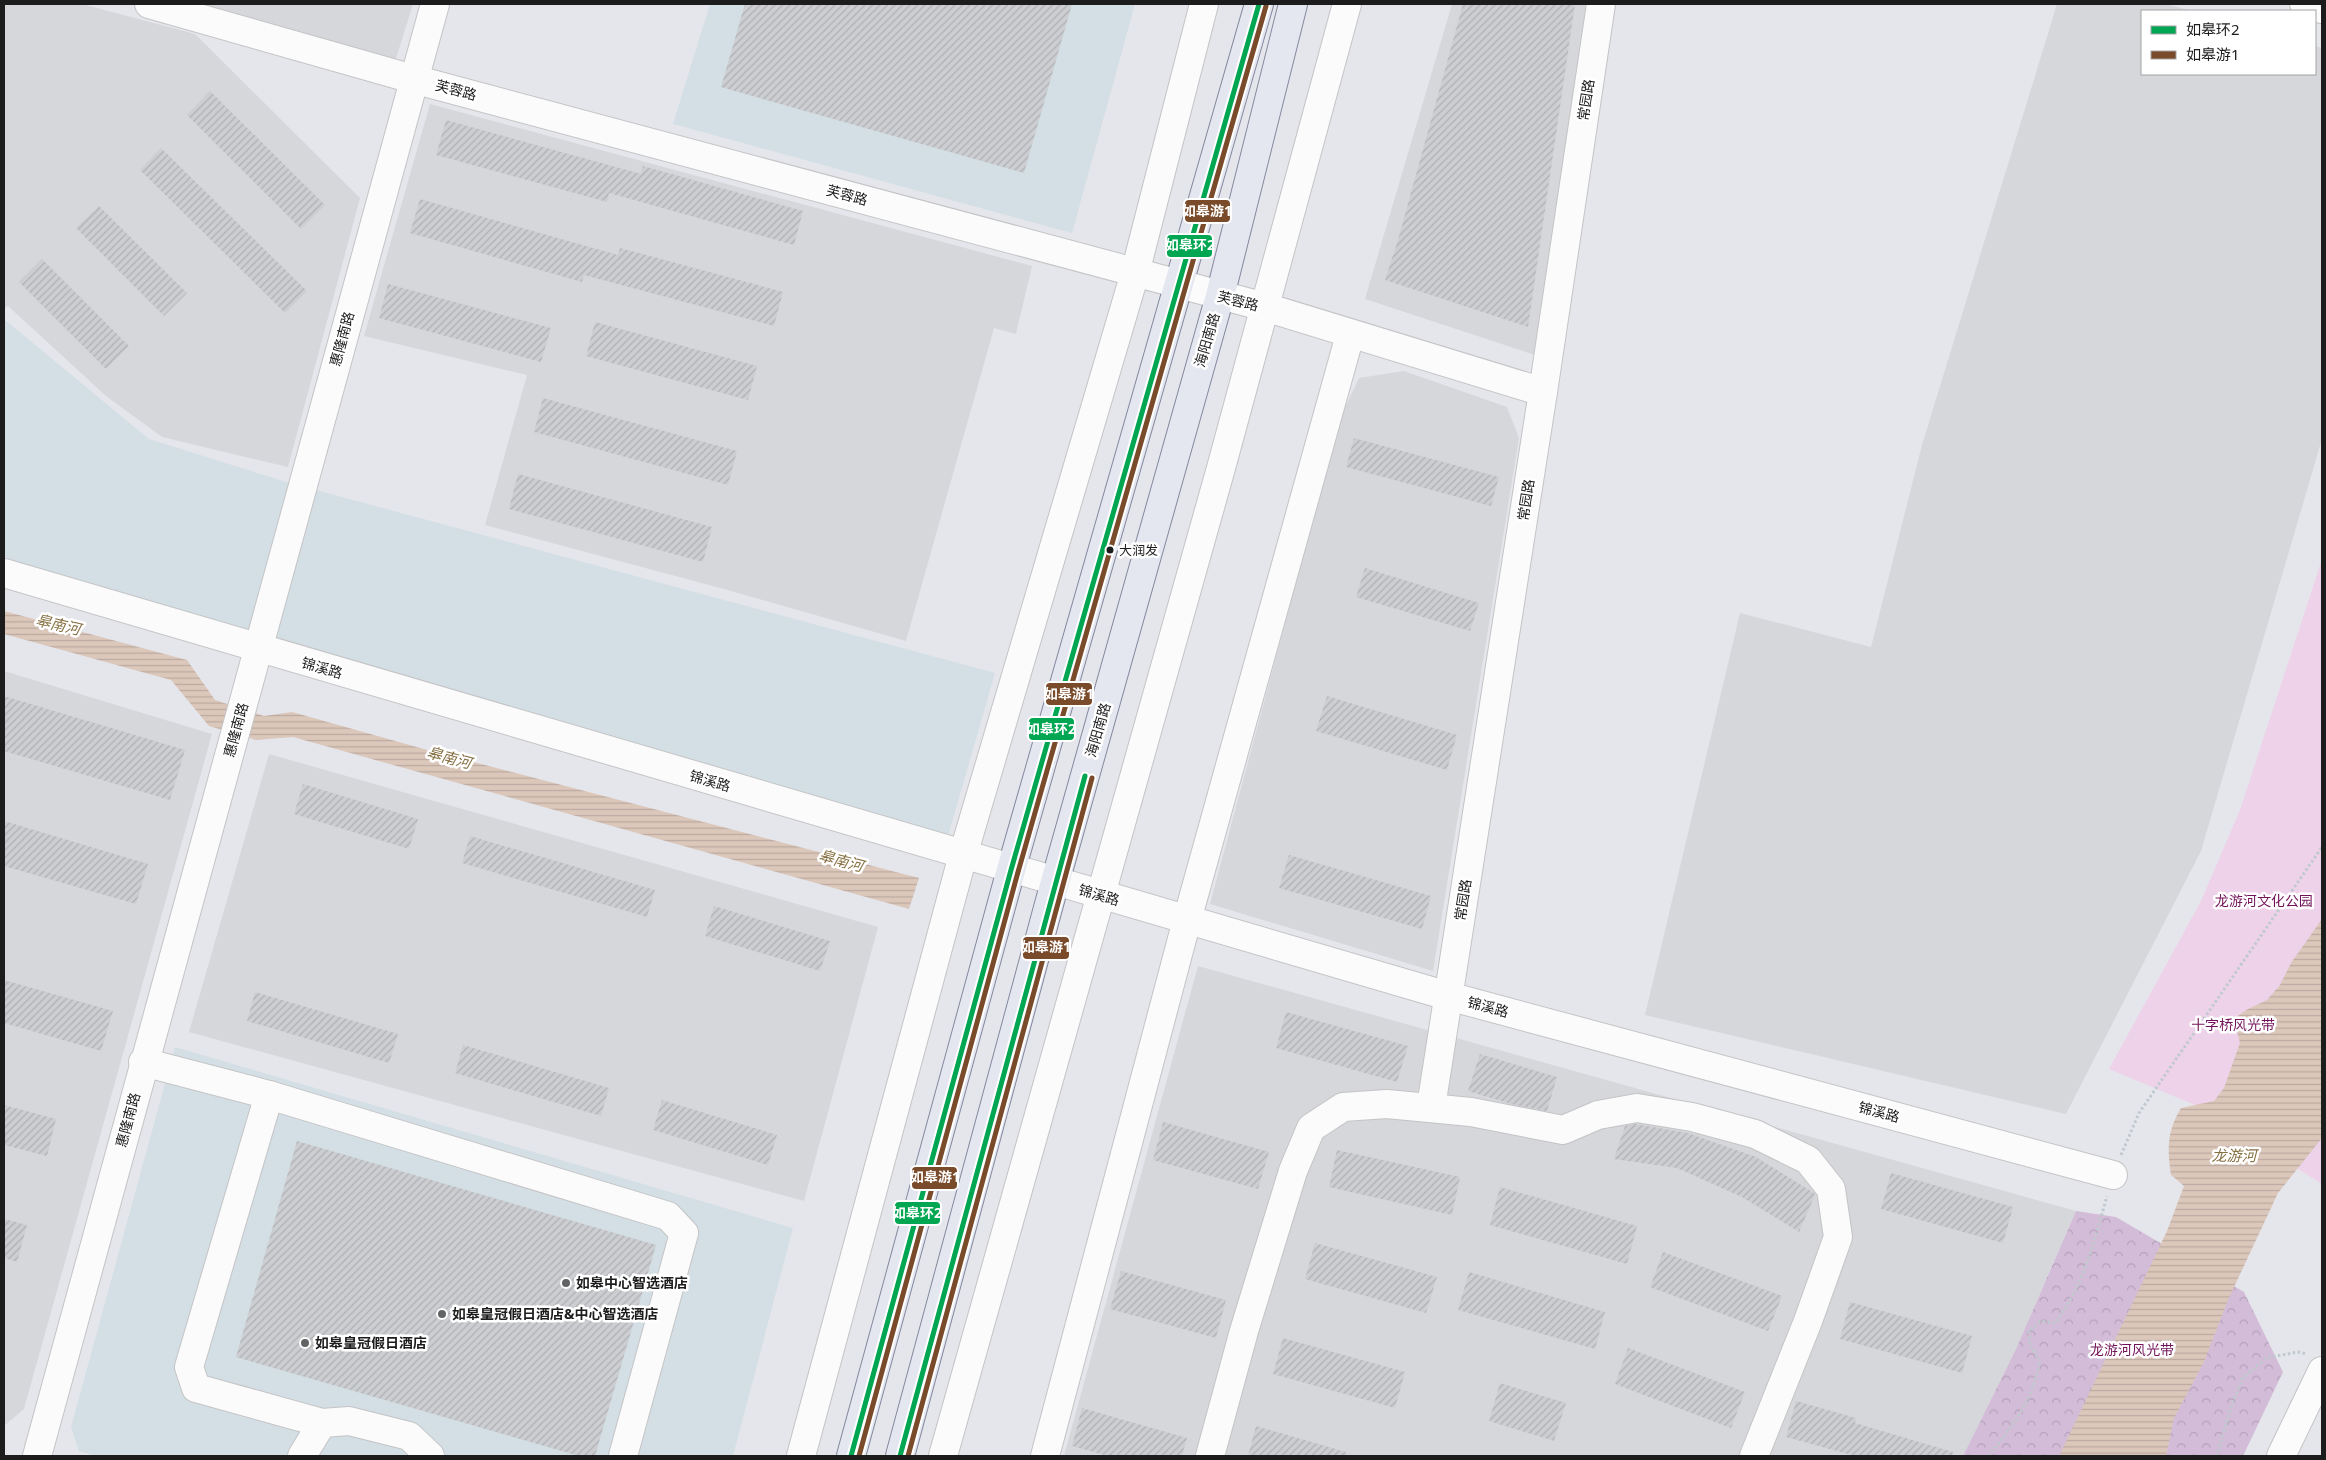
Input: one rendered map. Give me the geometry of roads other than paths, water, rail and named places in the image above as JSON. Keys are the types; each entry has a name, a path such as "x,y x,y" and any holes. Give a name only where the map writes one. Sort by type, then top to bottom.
{"main road":[{"path":"851,1456 1012,870 1259,4"},
{"name":"海阳南路","path":"900,1456 1055,882 1220,296 1294,4"}],"street":[{"name":"芙蓉路","path":"149,4 413,79 1265,307 1350,335 1543,392"},
{"name":"惠隆南路","path":"37,1456 143,1062 435,4"},
{"path":"801,1456 963,855 1135,273 1204,4"},
{"path":"944,1456 1265,307 1347,4"},
{"name":"常园路","path":"1431,1107 1543,392 1601,4"},
{"path":"2304,4 2322,9"},
{"path":"1045,1456 1187,920 1350,335"},
{"name":"锦溪路","path":"4,573 1012,870 1448,996 2112,1175"},
{"path":"143,1062 269,1095 668,1216 684,1233 623,1456"},
{"path":"269,1095 189,1367 196,1388 322,1423 349,1421 409,1436 432,1456"},
{"path":"1210,1456 1244,1330 1293,1171 1311,1128 1343,1107 1388,1104 1471,1112 1563,1130 1598,1115 1637,1108 1692,1117 1754,1134 1808,1160 1831,1189 1838,1237 1808,1321 1754,1456"},
{"path":"2281,1456 2318,1363"},
{"path":"302,1456 322,1423"}],"water":[{"name":"皋南河","path":"4,611 187,660 215,700 264,716 292,712 431,751 919,878 909,909 293,737 256,740 209,726 171,680 4,634"},
{"name":"龙游河","path":"2322,919 2322,1138 2278,1193 2228,1300 2204,1362 2174,1418 2166,1456 2059,1456 2167,1231 2184,1186 2171,1175 2169,1140 2176,1116 2181,1108 2214,1101 2224,1088 2240,1043 2234,1019 2246,1010 2267,1000 2280,985 2291,963"}],"place":[{"name":"大润发","path":"1110,550"},
{"name":"如皋中心智选酒店","path":"566,1283"},
{"name":"如皋皇冠假日酒店&中心智选酒店","path":"442,1314"},
{"name":"如皋皇冠假日酒店","path":"305,1343"}],"park label":[{"name":"龙游河文化公园","path":"2264,901"},
{"name":"十字桥风光带","path":"2233,1025"},
{"name":"龙游河风光带","path":"2132,1350"}]}
